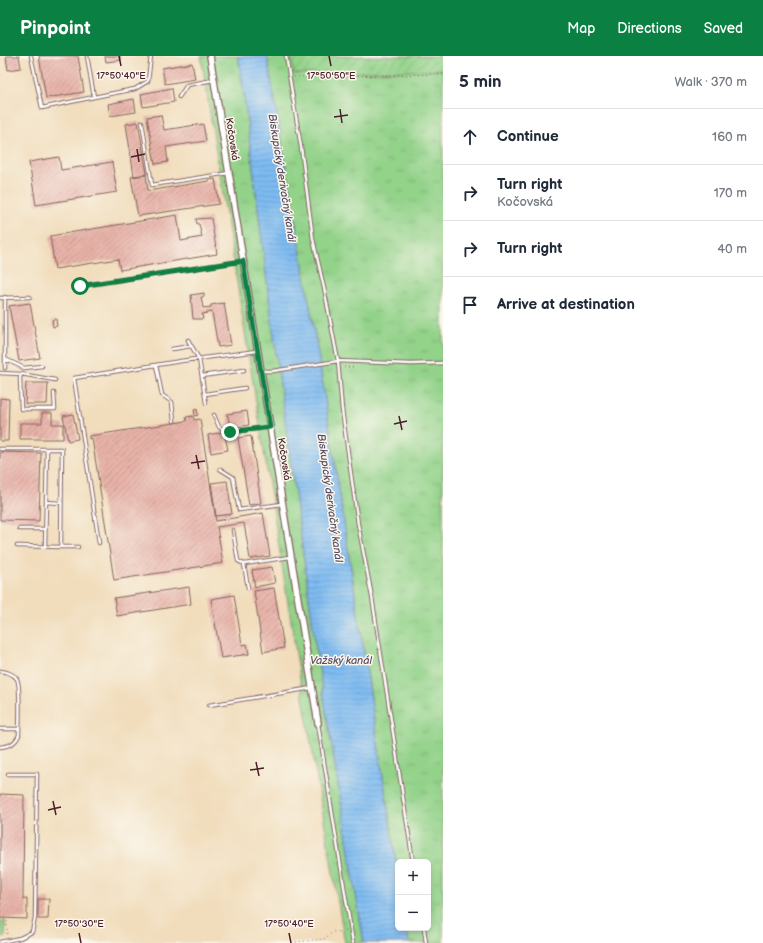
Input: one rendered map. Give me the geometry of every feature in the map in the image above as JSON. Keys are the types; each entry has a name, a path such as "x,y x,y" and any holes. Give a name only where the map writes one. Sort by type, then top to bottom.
{"street":[{"name":"Kočovská","path":"210,56 318,723"}],"lane":[{"path":"31,56 42,108 94,96 135,89 148,81 151,56"},
{"path":"87,56 94,96"},
{"path":"286,56 301,147 313,239 338,361 342,410 358,524 372,597 413,859"},
{"path":"179,97 187,85 214,80"},
{"path":"142,122 152,184 228,173"},
{"path":"80,286 243,261"},
{"path":"0,298 30,296"},
{"path":"5,297 5,368"},
{"path":"188,340 199,359 206,403"},
{"path":"172,349 191,346"},
{"path":"99,543 74,378 258,351"},
{"path":"5,359 24,368 42,366"},
{"path":"260,371 272,371 338,361 411,364 443,363"},
{"path":"156,366 162,395 172,402 174,421"},
{"path":"202,376 244,370"},
{"path":"0,373 21,374 55,380"},
{"path":"21,374 21,409 55,409 54,393"},
{"path":"204,394 245,388"},
{"path":"214,415 219,427 230,432 270,427"},
{"path":"0,449 62,449 61,547"},
{"path":"45,546 47,449"},
{"path":"220,469 233,477 239,510 282,504"},
{"path":"46,502 62,502"},
{"path":"19,529 45,529"},
{"path":"233,530 238,561 244,564 291,557"},
{"path":"17,546 78,547"},
{"path":"244,564 248,588"},
{"path":"0,671 13,675 18,680 19,691 19,735 13,744 0,747"},
{"path":"210,705 312,688"},
{"path":"318,723 353,943"},
{"path":"0,729 19,729"},
{"path":"0,942 20,938 32,932 35,918 37,774 8,774"},
{"path":"424,931 426,943"}],"path":[{"path":"290,78 443,74"},
{"path":"0,920 7,920 7,941"},
{"path":"292,943 324,939 334,932 351,930"}],"green space":[{"path":"201,56 238,56 277,362 317,656 364,943 345,943 304,703"},
{"path":"267,56 294,56 298,73 443,70 443,943 409,943 407,931 431,931 431,859 396,859 318,353"},
{"path":"291,56 443,56 443,70 294,74"},
{"path":"0,921 5,921 5,936 0,937"}],"water":[{"name":"Važský kanál","path":"238,56 267,56 318,353 396,859 395,931 407,931 409,943 364,943 317,656 277,362"}],"building":[{"path":"6,56 19,56 21,68 8,70"},
{"path":"39,56 78,56 84,92 46,98"},
{"path":"105,56 120,56 121,60 106,62"},
{"path":"192,63 195,79 165,84 162,68"},
{"path":"172,88 174,102 143,107 141,94"},
{"path":"134,99 136,112 110,116 108,104"},
{"path":"161,115 164,130 203,124 206,141 166,147 168,162 155,164 147,117"},
{"path":"138,122 147,174 134,176 126,124"},
{"path":"59,157 61,170 112,162 117,192 36,205 29,162"},
{"path":"146,175 148,191 215,179 219,204 138,216 131,177"},
{"path":"177,215 181,241 202,237 199,224 197,224 196,219 211,218 217,254 120,270 118,259 55,269 50,236"},
{"path":"204,293 204,297 201,297 203,308 224,303 231,345 218,347 212,312 202,314 203,319 193,319 191,295"},
{"path":"30,303 40,358 19,361 9,306"},
{"path":"56,319 57,326 53,327 52,320"},
{"path":"26,383 48,383 47,404 25,404"},
{"path":"0,398 9,399 8,441 0,441"},
{"path":"197,409 198,415 195,416 194,410"},
{"path":"247,411 249,425 230,428 227,414"},
{"path":"42,413 52,413 52,424 63,424 63,439 20,439 20,423 42,423"},
{"path":"73,414 78,439 68,441 63,416"},
{"path":"193,416 194,420 200,419 216,521 263,513 270,556 250,559 244,523 217,527 223,563 114,580 92,438 89,439 89,436 187,421 186,417"},
{"path":"224,432 228,450 211,453 208,435"},
{"path":"251,436 261,503 249,505 238,438"},
{"path":"0,452 41,453 39,521 0,520"},
{"path":"227,481 232,514 216,516 211,483"},
{"path":"272,567 275,583 255,587 252,570"},
{"path":"189,587 191,604 117,616 114,598"},
{"path":"274,588 284,648 263,652 254,591"},
{"path":"234,595 242,645 247,644 249,654 221,658 211,599"},
{"path":"0,794 24,795 23,899 27,899 27,919 0,918"},
{"path":"38,899 49,899 48,919 38,919"}],"route":[{"path":"80,286 243,261 270,427 230,432"}],"water label":[{"name":"Biskupický derivačný kanál","path":"282,178"},
{"name":"Biskupický derivačný kanál","path":"330,498"}]}
